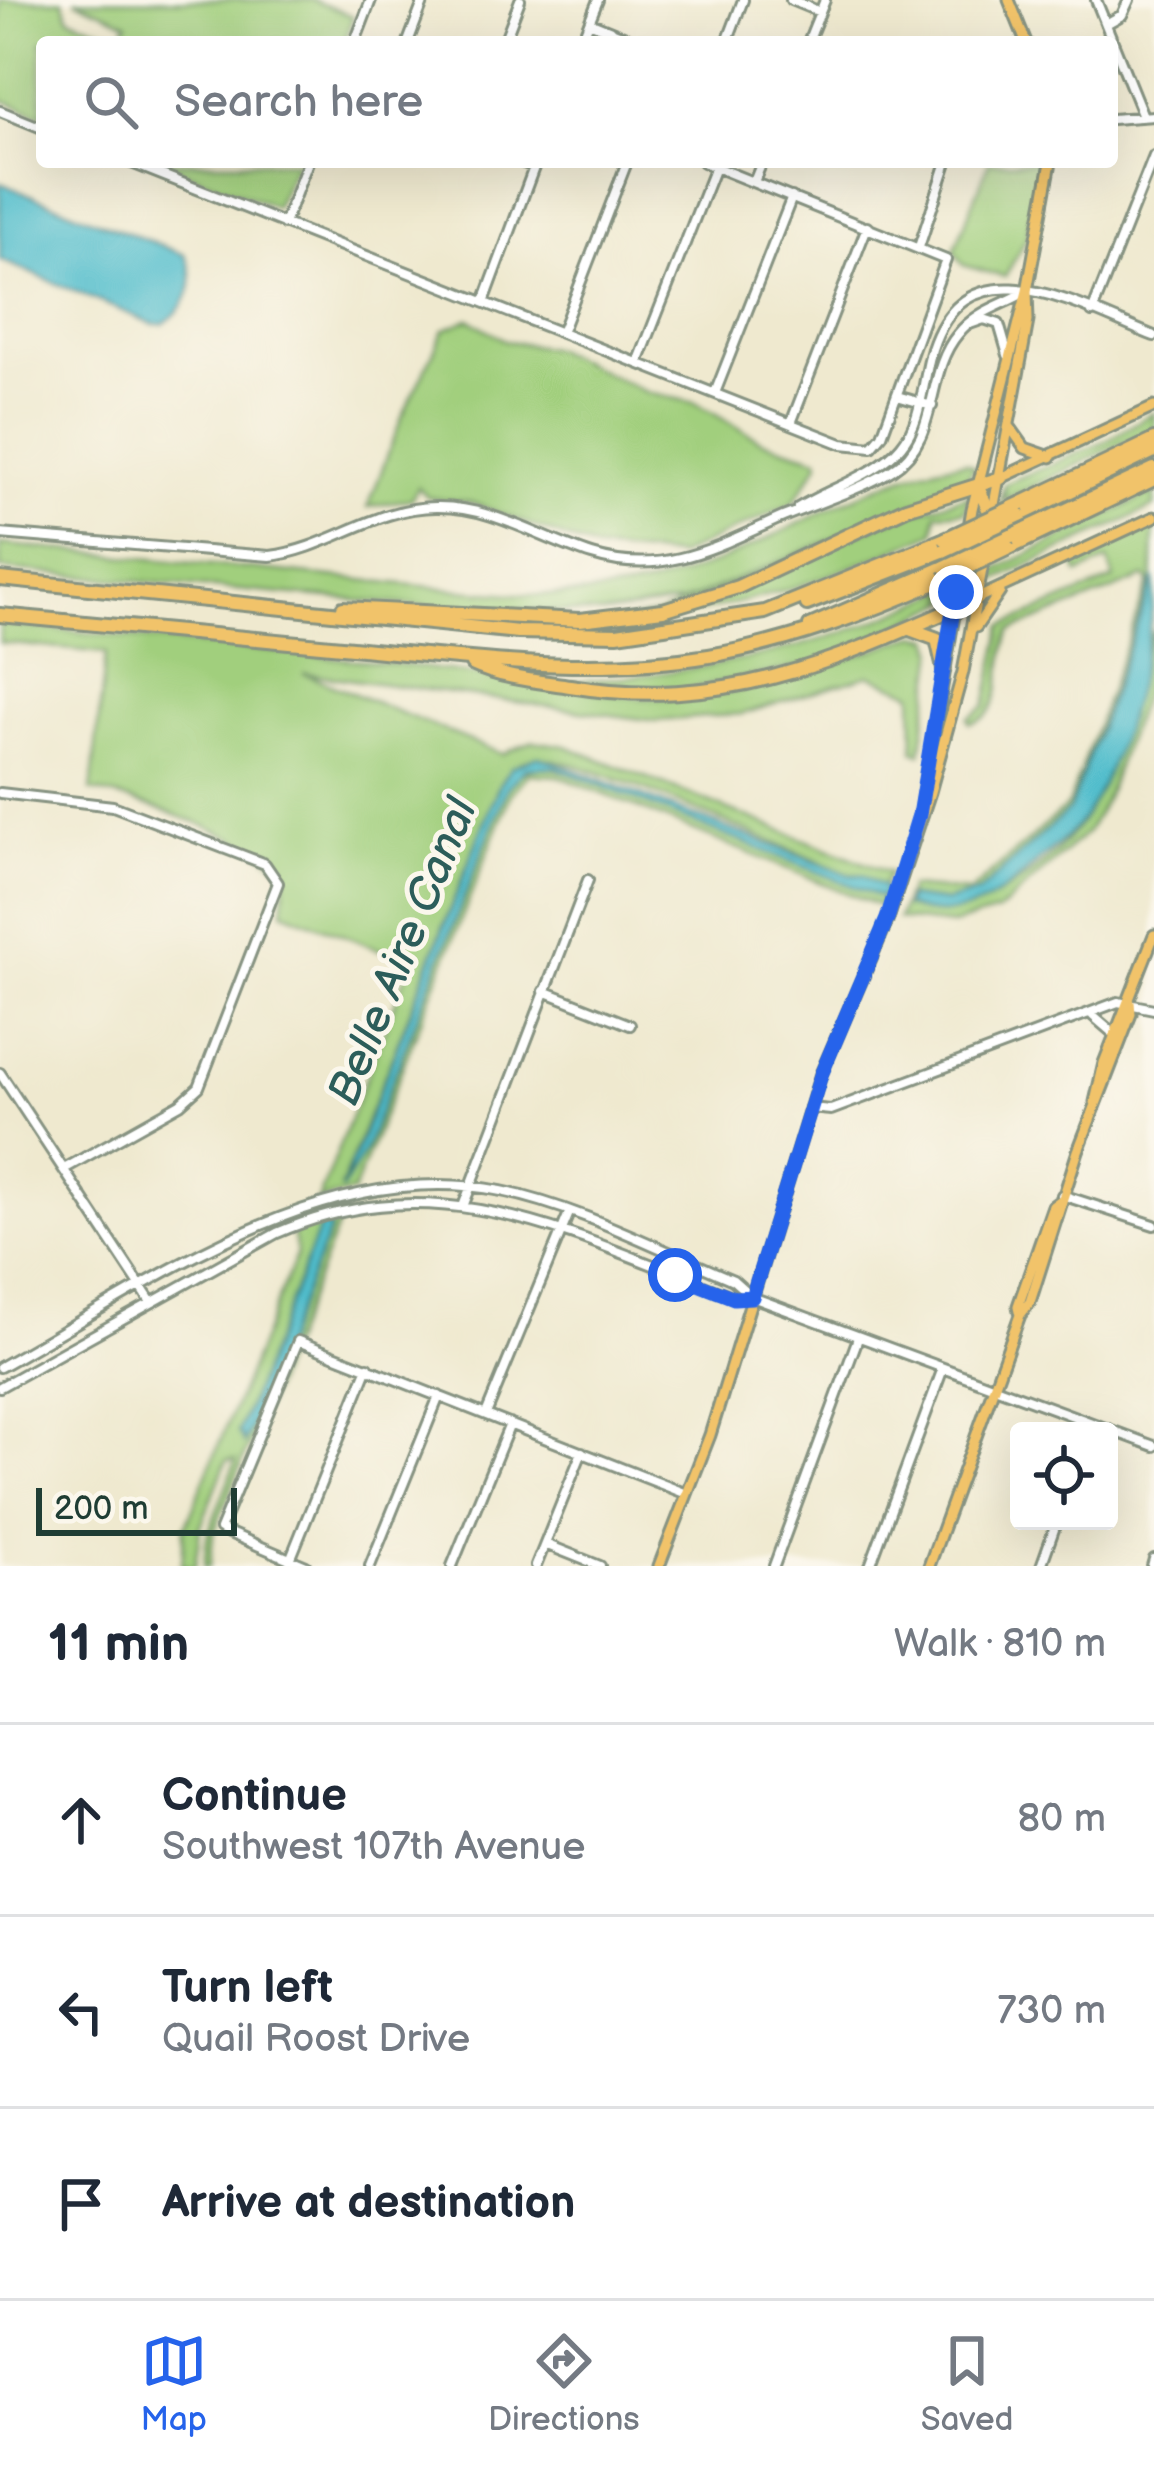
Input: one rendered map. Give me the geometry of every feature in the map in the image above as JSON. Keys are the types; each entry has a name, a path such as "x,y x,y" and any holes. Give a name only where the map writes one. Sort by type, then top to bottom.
{"highway":[{"path":"1021,509 1154,440"},
{"path":"0,579 567,634 667,630 764,612 944,545 1154,451"},
{"path":"1010,542 1154,469"},
{"path":"324,611 358,605 580,620 663,610 738,586 906,508 1000,478"},
{"path":"0,615 460,658 637,664 782,640 852,619 1154,479"},
{"path":"977,487 993,520"},
{"path":"460,658 488,672 590,689 685,694 776,680 978,598"},
{"path":"909,629 937,639 944,669"}],"main road":[{"path":"1009,0 1024,36"},
{"path":"659,1566 752,1297 810,1108 887,919 922,805 977,487 1027,291 1050,168"},
{"path":"922,805 930,792 970,639 1028,321 1027,291"},
{"path":"1002,386 1005,406 1012,412"},
{"path":"1000,478 1154,407"},
{"path":"1010,427 1022,446 1051,457"},
{"path":"978,598 1154,517"},
{"path":"962,562 968,588 978,598"},
{"path":"970,639 987,604 1008,584"},
{"path":"929,1566 1020,1315 1036,1286 1114,1034 1154,935"},
{"path":"1095,1102 1124,1034 1130,1001"}],"street":[{"path":"357,36 371,0"},
{"path":"410,36 424,0"},
{"path":"506,36 520,0"},
{"path":"583,36 598,0"},
{"path":"729,36 743,0"},
{"path":"791,0 820,12"},
{"path":"810,36 825,0"},
{"path":"1096,0 1112,36"},
{"path":"1106,24 1122,15 1129,0"},
{"path":"589,22 623,36"},
{"path":"1118,52 1143,116"},
{"path":"0,111 36,126"},
{"path":"1118,118 1154,116"},
{"path":"1092,312 1154,156"},
{"path":"144,168 848,446 872,447 897,396 946,260 718,168"},
{"path":"284,224 306,168"},
{"path":"484,302 534,168"},
{"path":"561,333 625,168"},
{"path":"638,363 715,168"},
{"path":"754,182 760,168"},
{"path":"919,247 945,168"},
{"path":"715,393 792,197"},
{"path":"790,423 867,227"},
{"path":"883,469 905,441 936,340 959,307 992,287 1027,291 1154,336"},
{"path":"0,534 256,556 302,549 396,511 445,507 497,517 600,557 657,563 705,554 883,469 915,448 932,406 943,358 964,327 984,310 1027,291"},
{"path":"964,327 977,320 995,322 1005,333 1008,355"},
{"path":"897,396 932,406"},
{"path":"905,441 915,448"},
{"path":"0,793 123,809 259,862 277,878 275,902 199,1087 180,1104 64,1169"},
{"path":"464,1204 588,880"},
{"path":"544,991 630,1025"},
{"path":"810,1108 828,1112 1130,1001 1154,1009"},
{"path":"1091,1015 1114,1034"},
{"path":"0,1073 151,1302"},
{"path":"0,1367 141,1286 309,1210 405,1188 469,1186 568,1213 733,1280 752,1297 1075,1422"},
{"path":"1062,1197 1154,1225"},
{"path":"0,1387 151,1302 312,1220 404,1202 464,1204 561,1231 734,1298 752,1297"},
{"path":"486,1414 568,1213"},
{"path":"649,1266 656,1248"},
{"path":"52,1337 62,1352"},
{"path":"774,1566 858,1338"},
{"path":"306,1566 220,1529 298,1341 687,1494"},
{"path":"23,1354 33,1369"},
{"path":"290,1560 368,1367"},
{"path":"870,1566 942,1371"},
{"path":"370,1566 440,1396"},
{"path":"452,1566 510,1424"},
{"path":"1118,1436 1154,1446"},
{"path":"536,1566 582,1452"},
{"path":"1041,1566 1054,1530"},
{"path":"544,1544 600,1566"}],"green space":[{"path":"0,0 63,0 69,17 119,36 36,36 36,114 0,99"},
{"path":"75,0 312,0 353,16 346,36 119,36 128,23"},
{"path":"174,168 294,168 275,207"},
{"path":"987,168 1038,168 1027,237 1005,277 963,265 954,251"},
{"path":"469,319 506,341 554,349 646,392 695,403 762,441 818,458 819,463 793,503 678,556 596,550 473,503 428,497 418,487 411,499 368,507 402,417 444,330"},
{"path":"1154,412 1154,428 1004,500 1005,488 988,574 1154,492 1154,507 985,585 1004,484 1105,442"},
{"path":"966,462 975,467 960,485 683,602 603,614 409,605 0,569 0,544 474,591 610,592 685,574 888,482"},
{"path":"969,495 965,511 937,513 934,532 820,579 702,611 618,621 658,614 889,520"},
{"path":"1154,525 1152,584 1070,809 978,893 946,902 908,898 905,906 930,912 982,902 1033,872 1074,831 1108,768 1154,629 1154,664 1105,800 1087,832 998,912 952,925 898,919 909,887 970,892 1068,805 1149,582 1145,577 1011,631 991,710 982,719 970,723 968,718 986,705 1003,626 1114,579 1108,560 1079,574 1074,563"},
{"path":"948,588 949,601 819,663 674,692 571,681 669,672 766,654 859,627"},
{"path":"0,624 406,665 639,698 694,698 775,684 916,635 932,638 936,650 921,753 914,751 913,693 869,675 742,714 656,721 303,673 502,754 533,741 566,746 890,873 882,887 862,875 850,875 595,771 535,758 519,764 499,785 340,1189 364,1152 507,788 525,771 544,767 575,776 876,894 882,898 879,906 559,776 529,774 511,794 353,1192 318,1201 411,962 283,911 286,875 254,849 166,812 91,791 106,653 0,643"},
{"path":"342,1215 213,1535 210,1566 204,1566 207,1536 236,1460 227,1460 200,1528 195,1566 182,1566 184,1530 297,1253 292,1231","holes":["327,1224 330,1230 244,1440 238,1432 320,1228"]}],"water":[{"path":"0,183 185,255 191,285 184,303 163,324 153,324 0,260"},
{"path":"1154,578 1148,634 1133,699 1111,763 1082,820 1011,885 979,905 945,913 905,906 908,897 946,902 978,893 1070,809"},
{"path":"538,756 850,875 862,875 885,888 882,898 555,767 526,768 507,788 364,1152 341,1190 499,785 511,767"},
{"path":"327,1224 330,1229 244,1443 238,1432 320,1226"}],"route":[{"path":"675,1275 734,1298 752,1297 821,1075 887,919 922,805 921,784 956,592"}],"water label":[{"name":"Belle Aire Canal","path":"401,951"}]}
